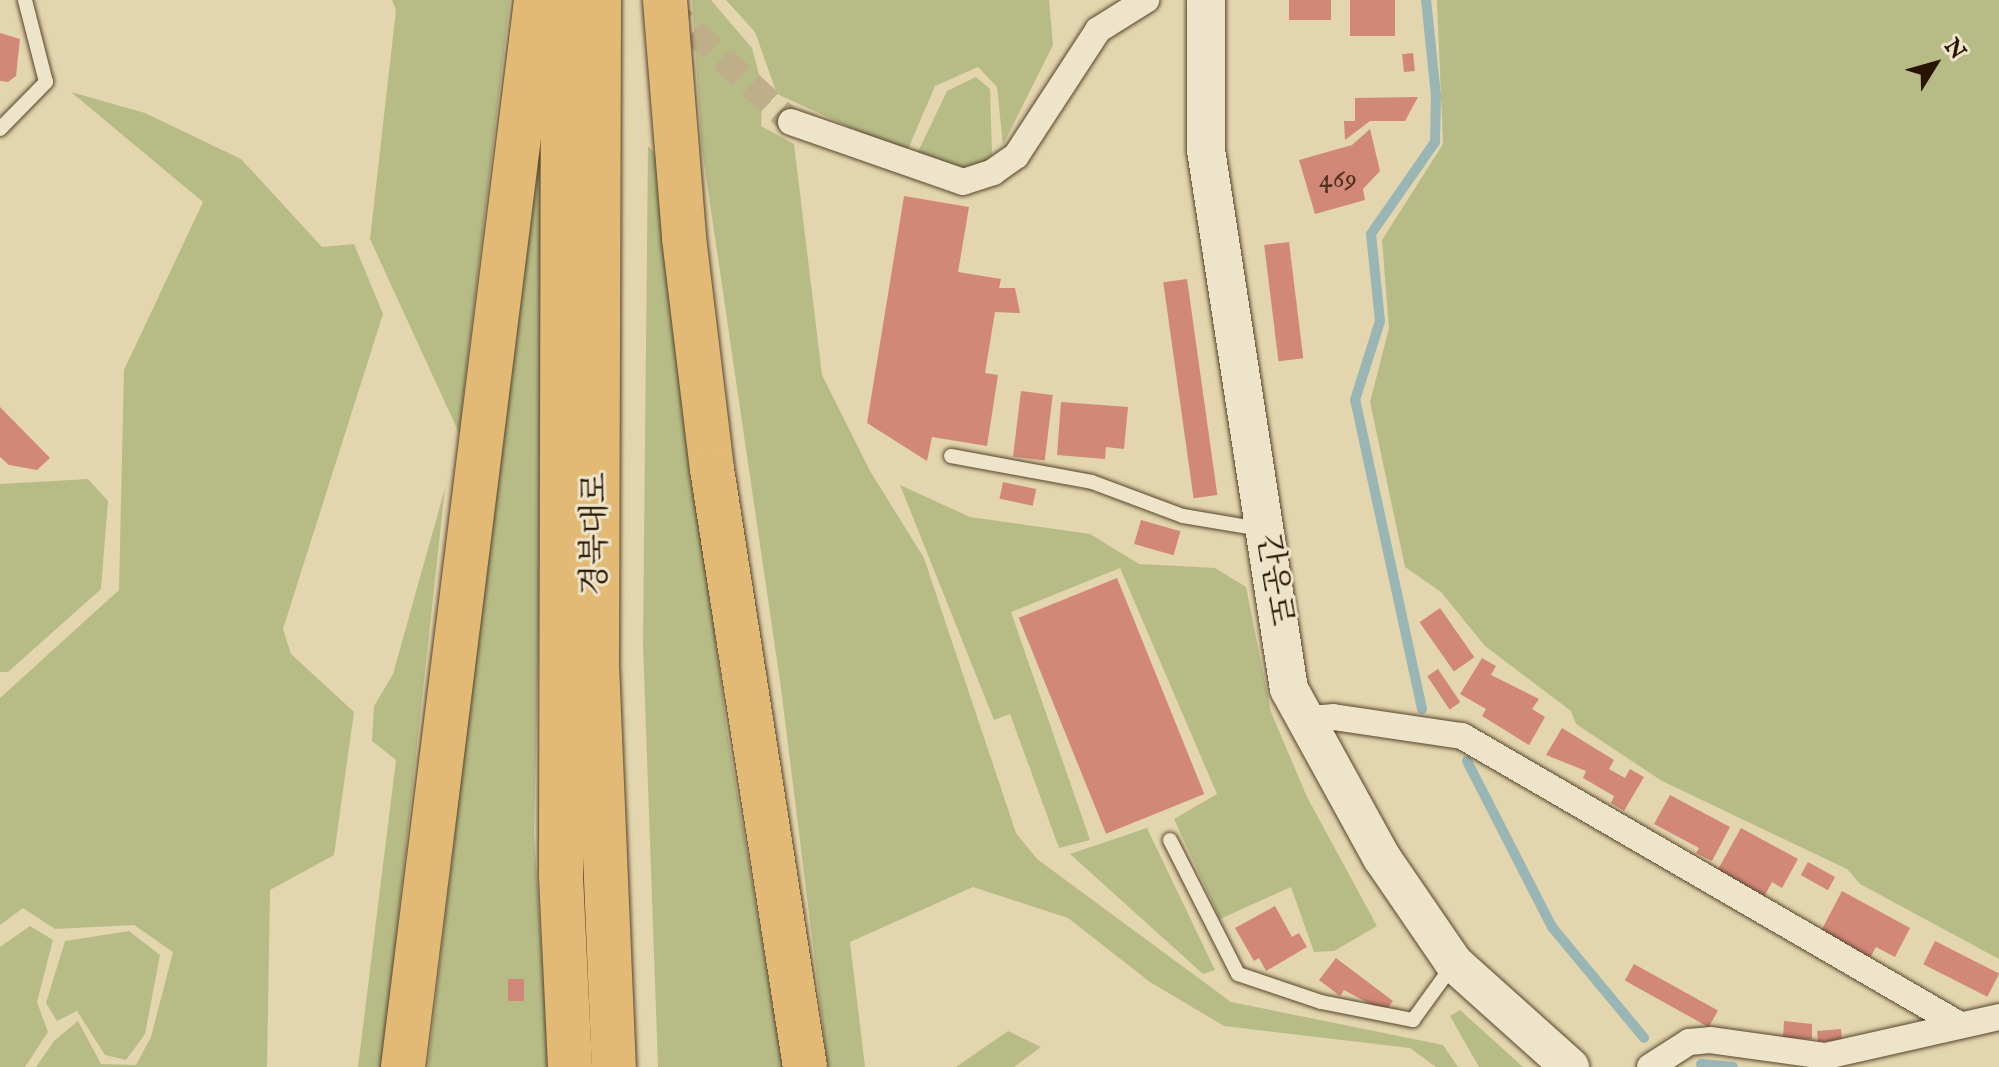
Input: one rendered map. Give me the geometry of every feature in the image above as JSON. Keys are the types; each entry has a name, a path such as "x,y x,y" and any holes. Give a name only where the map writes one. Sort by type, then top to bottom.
{"highway":[{"path":"403,1067 536,0"},
{"name":"경북대로","path":"563,0 561,860 570,1067"},
{"name":"경북대로","path":"599,0 597,665 614,1067"},
{"path":"665,0 684,238 712,469 805,1067"}],"street":[{"path":"791,122 963,182 993,172 1016,156 1098,30 1146,0"},
{"name":"간운로","path":"1206,0 1206,150 1289,689 1382,858 1454,963 1570,1067"},
{"path":"1306,719 1333,717 1462,736 1960,1025"},
{"path":"1650,1067 1689,1042 1710,1040 1826,1056 1999,1017"}],"lane":[{"path":"0,129 46,82 25,0"},
{"path":"951,456 1092,482 1183,516 1265,529"},
{"path":"1170,840 1238,974 1321,1002 1413,1020 1454,963"}],"green space":[{"path":"392,0 510,0 459,433 370,239 396,10"},
{"path":"692,0 711,0 752,48 763,89 761,126 794,144 822,375 870,471 924,558 1016,833 1037,859 1231,1002 1443,1045 1458,1067 1436,1067 1410,1048 1224,1026 1150,982 1068,918 973,887 850,942 865,1067 828,1067 781,688 702,149"},
{"path":"726,0 1049,0 1053,45 1003,145 997,87 978,67 935,86 908,149 891,146 777,94 755,32"},
{"path":"1437,0 1999,0 1999,959 1860,884 1847,869 1662,781 1576,724 1571,711 1485,646 1441,592 1405,567 1370,402 1389,328 1382,240 1443,144"},
{"path":"976,77 990,89 992,155 980,170 956,172 918,152 947,91"},
{"path":"71,92 145,113 241,159 322,247 354,244 383,314 283,629 291,654 354,712 334,855 270,890 267,1067 36,1067 54,1041 78,1021 101,1064 136,1065 151,1037 173,952 134,925 55,929 23,908 0,925 0,698 119,590 124,370 203,202"},
{"path":"538,112 550,161 534,834 549,1067 428,1067"},
{"path":"648,146 657,156 727,732 783,1067 658,1067 643,645"},
{"path":"88,479 108,501 101,589 8,672 0,672 0,484"},
{"path":"900,485 970,517 1090,534 1139,564 1215,568 1246,587 1271,712 1307,797 1377,926 1334,951 1314,952 1291,887 1220,919 1174,819 1217,794 1120,568 1011,612 1090,840 1059,848 1010,714 994,720"},
{"path":"445,488 382,1067 358,1067 396,760 372,741 374,706 393,674"},
{"path":"1147,828 1215,970 1203,974 1070,854"},
{"path":"30,926 53,940 37,1002 48,1032 25,1067 0,1067 0,947"},
{"path":"129,931 160,955 145,1034 126,1060 105,1055 77,1011 57,1021 46,1003 65,941"},
{"path":"1460,1010 1523,1067 1479,1067 1450,1016"},
{"path":"1008,1031 1041,1047 1014,1067 956,1067"}],"building":[{"path":"1289,0 1331,0 1331,20 1289,20"},
{"path":"1350,0 1395,0 1395,36 1350,36"},
{"path":"0,33 20,39 16,76 8,82 0,81"},
{"path":"1413,53 1415,71 1404,72 1402,54"},
{"path":"1418,97 1405,121 1370,121 1345,140 1344,121 1355,121 1355,98"},
{"path":"1370,129 1380,171 1363,189 1365,200 1315,214 1299,160 1352,145"},
{"path":"904,196 969,207 958,272 1001,279 999,288 1015,288 1020,313 995,312 985,373 998,375 987,446 932,437 927,461 867,423"},
{"path":"1289,242 1303,358 1278,361 1264,245"},
{"path":"1187,279 1217,495 1194,498 1163,282"},
{"path":"1021,391 1053,395 1045,460 1013,457"},
{"path":"1061,402 1128,407 1124,449 1106,447 1105,459 1057,455"},
{"path":"0,407 50,458 37,470 9,465 0,457"},
{"path":"1003,482 1036,489 1033,506 999,499"},
{"path":"1141,520 1180,531 1174,555 1134,544"},
{"path":"1117,578 1204,794 1106,834 1019,618"},
{"path":"1440,608 1474,657 1454,671 1420,622"},
{"path":"1482,658 1496,666 1491,675 1539,699 1532,709 1545,717 1529,745 1482,716 1486,709 1460,694"},
{"path":"1438,669 1460,702 1450,709 1427,676"},
{"path":"1562,728 1614,760 1609,769 1625,778 1630,769 1644,777 1624,811 1611,803 1614,796 1583,778 1586,771 1546,755"},
{"path":"1670,795 1730,827 1712,861 1696,853 1699,848 1654,824"},
{"path":"1741,828 1798,859 1782,888 1772,882 1763,899 1716,873"},
{"path":"1808,862 1835,877 1828,890 1801,875"},
{"path":"1842,891 1910,928 1895,957 1876,947 1870,958 1821,931"},
{"path":"1275,906 1292,937 1299,933 1307,947 1266,971 1259,958 1254,961 1235,928"},
{"path":"1935,941 1999,974 1987,997 1923,964"},
{"path":"1336,958 1393,1001 1385,1012 1344,990 1340,996 1319,980"},
{"path":"1634,964 1718,1011 1709,1027 1625,981"},
{"path":"508,979 524,979 524,1001 508,1001"},
{"path":"1784,1021 1812,1024 1812,1039 1783,1038"},
{"path":"1841,1029 1842,1040 1818,1042 1817,1031"}],"waterway":[{"path":"1422,709 1355,400 1380,321 1371,234 1435,142 1436,96 1426,0"},
{"path":"1467,761 1552,927 1644,1038"},
{"path":"1701,1064 1733,1067"}],"tunnel":[{"path":"665,5 791,122"}]}
